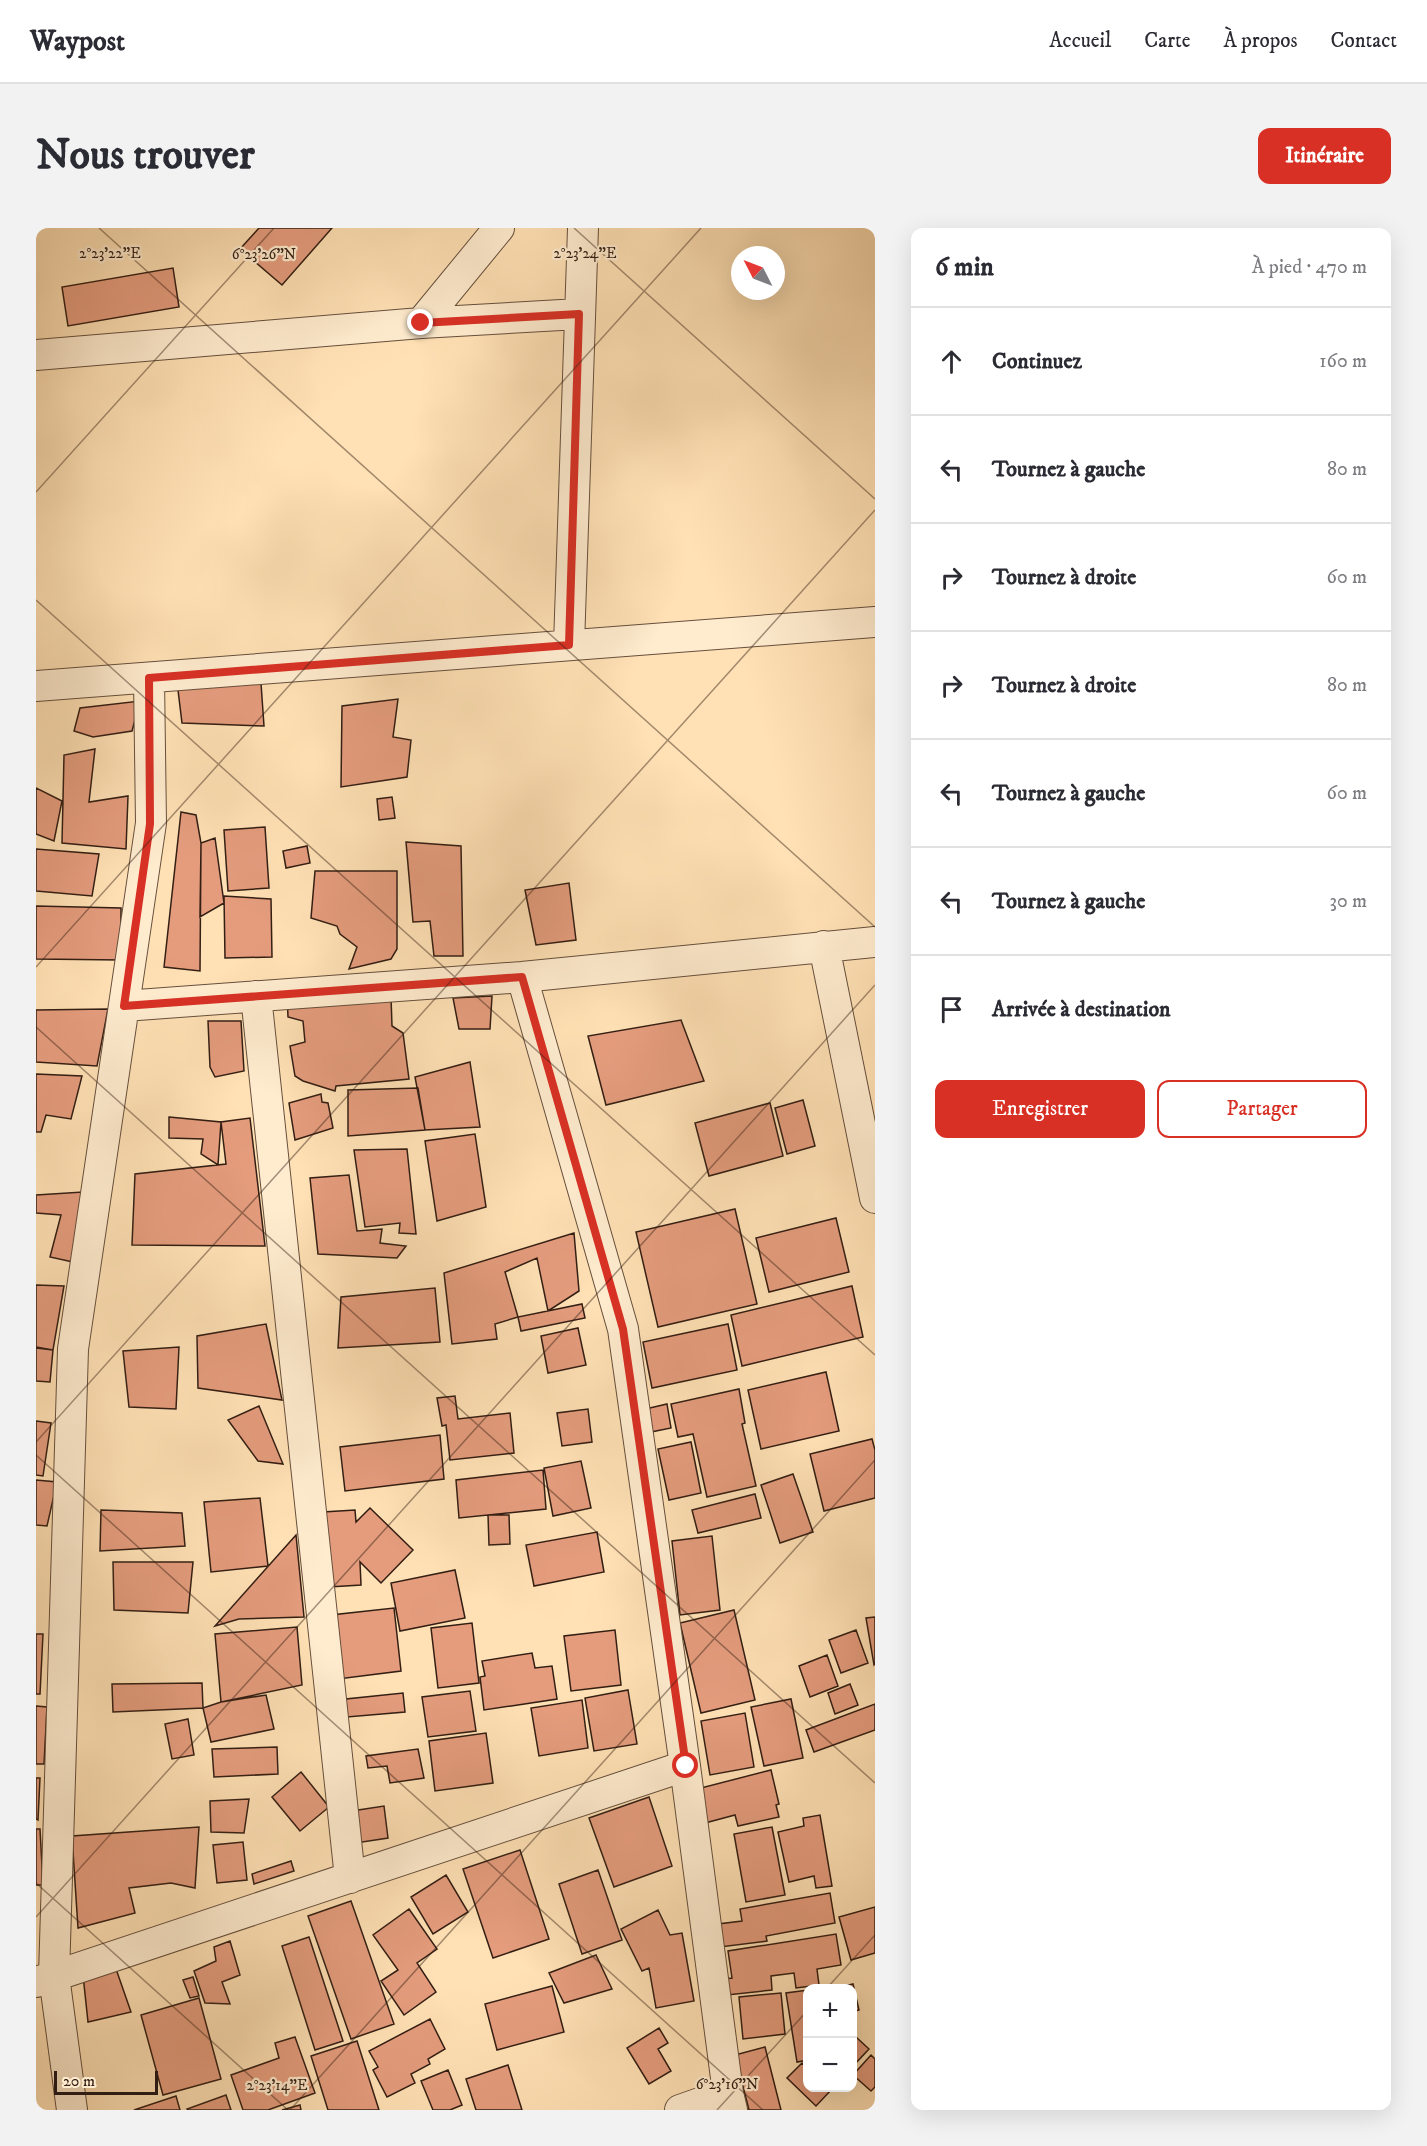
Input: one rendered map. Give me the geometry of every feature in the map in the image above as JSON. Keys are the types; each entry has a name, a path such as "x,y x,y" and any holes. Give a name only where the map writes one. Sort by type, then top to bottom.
{"street":[{"path":"421,323 499,228"},
{"path":"569,645 583,228"},
{"path":"36,355 421,323 579,314"},
{"path":"36,686 875,622"},
{"path":"72,2110 45,1979 73,1349 150,824 149,678"},
{"path":"124,1006 522,977 875,942"},
{"path":"824,946 875,1198"},
{"path":"522,977 623,1329 686,1766 730,2102 680,2110"},
{"path":"256,996 350,1878"},
{"path":"45,1979 686,1766"}],"building":[{"path":"259,228 332,228 282,285 240,249"},
{"path":"173,268 179,307 68,326 62,287"},
{"path":"260,669 264,726 182,723 178,690"},
{"path":"398,699 393,737 411,740 407,777 341,787 342,706"},
{"path":"140,701 132,731 93,737 74,731 80,708"},
{"path":"95,749 89,802 128,796 126,849 62,843 64,755"},
{"path":"36,788 62,801 54,841 36,834"},
{"path":"392,797 395,818 379,820 377,799"},
{"path":"181,812 196,815 201,843 200,971 164,967"},
{"path":"265,827 269,888 228,891 224,830"},
{"path":"215,838 224,903 200,917 201,843"},
{"path":"406,842 461,846 463,956 434,956 430,921 413,922"},
{"path":"307,846 310,863 286,868 283,851"},
{"path":"36,849 99,854 92,896 36,891"},
{"path":"315,871 397,871 397,949 391,959 349,969 357,947 340,934 337,926 311,918"},
{"path":"569,883 576,940 536,945 525,890"},
{"path":"224,896 271,899 272,957 225,958"},
{"path":"36,906 121,908 121,960 36,959"},
{"path":"287,994 391,997 392,1026 403,1033 409,1079 336,1086 335,1091 303,1081 295,1076 290,1046 305,1042 303,1021 288,1017"},
{"path":"492,996 490,1029 459,1029 453,998"},
{"path":"108,1009 97,1066 36,1062 36,1010"},
{"path":"681,1020 704,1081 606,1105 588,1036"},
{"path":"208,1021 241,1021 244,1071 215,1077 210,1067"},
{"path":"470,1062 480,1127 425,1130 415,1077"},
{"path":"36,1074 82,1076 71,1119 46,1115 41,1132 36,1132"},
{"path":"418,1088 425,1130 348,1136 348,1090"},
{"path":"321,1094 322,1102 328,1103 333,1128 295,1140 289,1103"},
{"path":"803,1100 815,1146 787,1154 775,1108"},
{"path":"770,1103 783,1156 709,1176 695,1123"},
{"path":"169,1117 221,1122 218,1165 201,1154 203,1139 169,1138"},
{"path":"250,1118 265,1246 132,1245 135,1174 226,1164 221,1122"},
{"path":"475,1134 486,1207 437,1221 425,1141"},
{"path":"407,1149 416,1234 399,1233 400,1223 365,1227 354,1150"},
{"path":"349,1175 357,1231 382,1229 380,1243 406,1246 397,1258 318,1254 310,1178"},
{"path":"83,1192 82,1264 50,1257 61,1215 36,1213 36,1195"},
{"path":"735,1209 757,1304 658,1327 636,1232"},
{"path":"836,1218 849,1272 769,1292 756,1238"},
{"path":"574,1233 579,1291 548,1311 537,1258 505,1272 518,1317 495,1324 497,1339 452,1344 444,1273"},
{"path":"36,1285 64,1286 53,1350 36,1347"},
{"path":"852,1286 863,1337 742,1366 731,1315"},
{"path":"435,1288 440,1342 338,1348 341,1297"},
{"path":"582,1304 585,1318 521,1331 518,1317"},
{"path":"266,1324 282,1400 198,1388 197,1336"},
{"path":"728,1324 737,1370 652,1388 643,1342"},
{"path":"578,1328 586,1365 548,1373 541,1336"},
{"path":"179,1347 176,1409 129,1407 123,1351"},
{"path":"36,1348 53,1350 50,1382 36,1381"},
{"path":"826,1372 839,1431 761,1449 748,1390"},
{"path":"739,1389 745,1423 742,1424 756,1486 707,1497 693,1434 678,1437 671,1404"},
{"path":"455,1396 458,1419 510,1413 514,1453 450,1460 446,1425 442,1426 437,1398"},
{"path":"667,1404 671,1428 646,1433 641,1410"},
{"path":"259,1406 283,1464 258,1461 228,1420"},
{"path":"588,1409 592,1442 562,1446 557,1413"},
{"path":"36,1421 51,1423 43,1476 36,1475"},
{"path":"440,1435 444,1479 345,1491 340,1447"},
{"path":"872,1439 875,1450 875,1498 824,1511 810,1454"},
{"path":"691,1442 701,1493 669,1500 658,1449"},
{"path":"581,1461 591,1508 553,1516 544,1468"},
{"path":"543,1470 546,1509 459,1518 456,1480"},
{"path":"793,1474 813,1532 780,1543 761,1485"},
{"path":"36,1480 57,1482 47,1526 36,1525"},
{"path":"755,1494 761,1518 698,1533 692,1510"},
{"path":"260,1498 268,1566 211,1572 204,1502"},
{"path":"370,1508 413,1550 381,1583 360,1562 361,1585 329,1587 323,1512 355,1510 356,1522"},
{"path":"101,1510 182,1513 185,1546 100,1551"},
{"path":"488,1515 509,1515 510,1544 489,1545"},
{"path":"597,1532 604,1572 534,1586 526,1545"},
{"path":"296,1535 304,1617 239,1619 215,1626"},
{"path":"712,1536 720,1610 680,1615 672,1541"},
{"path":"113,1562 193,1562 188,1613 114,1610"},
{"path":"455,1570 465,1618 400,1631 391,1583"},
{"path":"394,1608 401,1671 338,1679 331,1615"},
{"path":"734,1610 755,1700 701,1713 680,1623"},
{"path":"875,1617 875,1664 874,1665 866,1618"},
{"path":"472,1623 479,1683 438,1688 431,1628"},
{"path":"297,1627 302,1685 221,1702 215,1634"},
{"path":"615,1630 621,1685 571,1691 564,1636"},
{"path":"856,1630 868,1663 841,1673 829,1640"},
{"path":"36,1634 43,1634 40,1694 36,1694"},
{"path":"532,1653 535,1668 552,1666 557,1699 484,1710 480,1677 485,1676 482,1661"},
{"path":"827,1655 838,1686 810,1697 799,1666"},
{"path":"202,1683 203,1708 113,1712 112,1684"},
{"path":"850,1684 858,1705 835,1714 828,1693"},
{"path":"628,1690 637,1744 594,1751 585,1698"},
{"path":"470,1691 476,1731 428,1737 422,1697"},
{"path":"403,1693 405,1712 347,1717 346,1699"},
{"path":"266,1695 274,1729 211,1742 203,1708 221,1702"},
{"path":"791,1699 803,1758 764,1766 751,1707"},
{"path":"582,1700 588,1748 539,1756 531,1708"},
{"path":"875,1704 875,1730 814,1752 806,1730"},
{"path":"36,1706 47,1707 44,1764 36,1764"},
{"path":"745,1713 754,1767 710,1775 701,1721"},
{"path":"188,1719 194,1755 172,1759 165,1724"},
{"path":"486,1733 493,1783 435,1791 429,1741"},
{"path":"277,1747 278,1774 214,1777 212,1749"},
{"path":"418,1749 424,1778 390,1783 387,1766 368,1768 366,1756"},
{"path":"771,1770 779,1804 776,1805 779,1817 738,1826 735,1815 705,1823 697,1789"},
{"path":"301,1772 329,1807 300,1831 272,1797"},
{"path":"36,1778 40,1778 38,1820 36,1819"},
{"path":"649,1797 672,1866 614,1887 589,1818"},
{"path":"249,1799 244,1833 211,1832 210,1801"},
{"path":"384,1806 388,1838 356,1843 352,1811"},
{"path":"820,1815 832,1886 816,1888 814,1876 789,1882 778,1832 804,1826 803,1818"},
{"path":"199,1827 195,1888 171,1883 129,1888 135,1913 78,1928 72,1836"},
{"path":"772,1827 785,1895 746,1902 734,1834"},
{"path":"36,1829 40,1829 43,1885 36,1885"},
{"path":"243,1842 247,1880 217,1883 213,1845"},
{"path":"520,1850 549,1939 493,1958 463,1869"},
{"path":"291,1861 294,1871 254,1884 252,1874"},
{"path":"598,1870 622,1940 582,1954 559,1884"},
{"path":"446,1875 468,1912 433,1934 411,1897"},
{"path":"830,1893 835,1923 766,1936 767,1941 720,1947 718,1924 742,1921 740,1909"},
{"path":"351,1901 394,2024 351,2039 308,1916"},
{"path":"875,1907 875,1953 851,1960 839,1917"},
{"path":"409,1909 437,1949 417,1963 436,1992 404,2015 381,1981 398,1970 373,1935"},
{"path":"658,1910 670,1935 682,1933 694,2001 656,2008 649,1968 642,1971 621,1929"},
{"path":"836,1934 841,1965 817,1969 819,1984 803,1984 803,1987 796,1988 794,1973 771,1976 772,1990 727,1995 725,1979 732,1978 728,1951"},
{"path":"309,1937 343,2041 315,2050 282,1946"},
{"path":"230,1941 240,1975 222,1982 230,2004 205,2003 194,1971 216,1961 214,1947"},
{"path":"596,1955 612,1989 564,2003 549,1973"},
{"path":"115,1966 131,2012 88,2022 83,1975"},
{"path":"193,1977 199,1996 190,1998 183,1980"},
{"path":"552,1986 564,2032 497,2050 485,2004"},
{"path":"803,1991 803,2061 797,2062 786,1993"},
{"path":"781,1993 785,2034 743,2039 739,1997"},
{"path":"199,1998 221,2079 163,2095 141,2015"},
{"path":"430,2019 445,2049 428,2059 430,2064 411,2074 415,2083 387,2097 373,2070 378,2067 369,2051"},
{"path":"659,2028 668,2043 658,2049 671,2071 649,2084 627,2048"},
{"path":"295,2037 315,2093 268,2110 243,2110 231,2075 279,2058 275,2043"},
{"path":"857,2038 869,2049 857,2062"},
{"path":"357,2041 379,2110 328,2110 311,2056"},
{"path":"765,2047 781,2110 749,2110 735,2055"},
{"path":"871,2055 875,2059 875,2087 871,2091 857,2079 857,2071"},
{"path":"802,2063 803,2092 829,2092 816,2106 787,2078"},
{"path":"508,2065 522,2110 476,2110 466,2079"},
{"path":"448,2070 462,2105 450,2110 433,2110 421,2081"},
{"path":"226,2095 231,2110 187,2109"},
{"path":"176,2096 180,2110 134,2110"},
{"path":"300,2105 301,2110 282,2110"}],"route":[{"path":"421,323 579,314 569,645 149,678 150,824 124,1006 522,977 623,1329 686,1766"}]}
